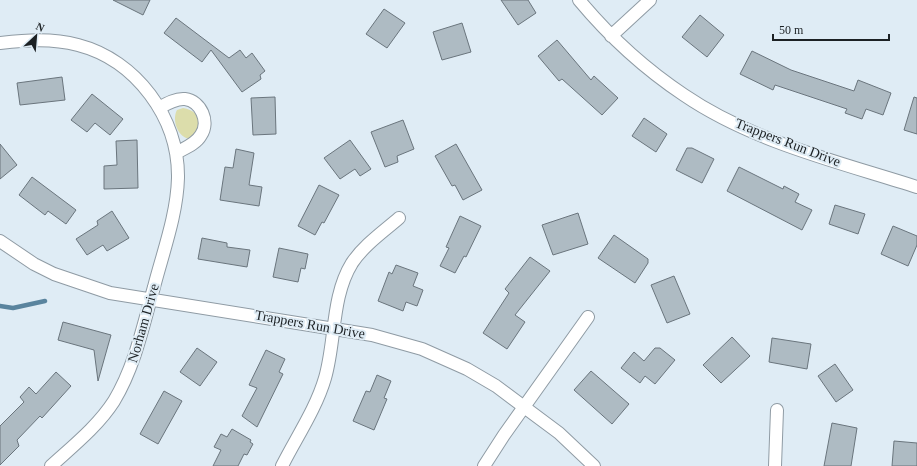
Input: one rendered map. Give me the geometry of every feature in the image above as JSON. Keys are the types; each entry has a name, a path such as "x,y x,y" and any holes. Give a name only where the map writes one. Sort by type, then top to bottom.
{"street":[{"name":"Trappers Run Drive","path":"579,0 611,36 658,77 685,96 717,114 769,138 917,187"},
{"path":"611,36 650,0"},
{"name":"Norham Drive","path":"0,43 40,40 79,45 116,62 140,80 158,108 169,131 176,153 178,178 176,204 132,363 116,397 102,418 51,466"},
{"path":"158,108 180,99 185,99 196,104 204,115 205,122 202,135 192,144 176,153"},
{"path":"282,466 319,394 325,378 338,300 343,281 353,262 373,240 399,218"},
{"name":"Trappers Run Drive","path":"0,241 34,264 76,282 110,293 379,336 422,349 442,357 496,386 559,433 594,466"},
{"path":"484,466 491,453 588,317"},
{"path":"775,466 777,410"}],"green space":[{"path":"183,108 190,110 197,116 197,129 192,139 183,136 177,129 175,114 177,110"}],"building":[{"path":"113,0 150,0 143,15"},
{"path":"501,0 528,0 536,13 518,25"},
{"path":"384,9 405,23 387,48 366,34"},
{"path":"700,15 724,35 707,57 682,37"},
{"path":"176,18 229,58 240,50 246,58 252,53 265,71 260,75 261,79 242,92 211,50 202,62 164,33"},
{"path":"462,23 471,52 442,60 433,32"},
{"path":"557,40 591,80 594,76 618,98 602,115 562,79 559,81 538,56"},
{"path":"752,51 791,70 854,91 858,80 891,93 883,115 866,109 862,119 845,113 847,109 775,85 773,90 740,74"},
{"path":"62,77 65,100 20,105 17,83"},
{"path":"92,94 123,119 110,135 95,123 87,132 71,120"},
{"path":"275,97 276,134 253,135 251,98"},
{"path":"914,97 917,98 917,134 904,130"},
{"path":"644,118 667,134 656,152 632,136"},
{"path":"403,120 414,149 397,156 398,162 385,167 371,132"},
{"path":"137,140 138,188 104,189 104,166 117,165 116,141"},
{"path":"350,140 371,169 360,176 355,169 340,179 324,158"},
{"path":"0,144 17,165 0,179"},
{"path":"456,144 482,190 463,200 455,185 452,186 435,156"},
{"path":"687,148 692,148 714,159 702,183 676,170"},
{"path":"236,149 254,153 249,185 262,187 259,206 220,200 225,167 233,168"},
{"path":"739,167 783,189 784,186 799,194 795,202 812,210 802,230 727,191"},
{"path":"32,177 76,210 66,224 48,211 45,215 19,195"},
{"path":"319,185 339,195 324,223 322,222 315,235 298,226"},
{"path":"835,205 865,214 858,234 829,224"},
{"path":"112,211 129,238 107,251 103,245 87,255 76,239 98,225 97,221"},
{"path":"578,213 588,244 553,255 542,225"},
{"path":"460,216 481,226 466,257 464,256 455,273 440,266 449,248 446,247"},
{"path":"893,226 917,236 917,245 908,266 881,254"},
{"path":"614,235 648,259 648,263 635,283 598,258"},
{"path":"202,238 227,243 227,247 250,250 247,267 198,259"},
{"path":"279,248 308,254 305,269 301,268 298,282 273,277"},
{"path":"530,257 550,271 515,315 525,322 507,349 483,333 509,293 505,289"},
{"path":"396,265 418,273 413,286 423,290 417,306 406,302 403,311 378,301 389,272 392,274"},
{"path":"674,276 690,314 667,323 651,285"},
{"path":"63,322 111,335 98,381 94,350 58,340"},
{"path":"732,337 750,356 721,383 703,365"},
{"path":"772,338 811,344 807,369 769,362"},
{"path":"197,348 217,362 200,386 180,372"},
{"path":"655,348 660,348 675,360 655,384 645,376 640,383 621,368 634,352 644,361"},
{"path":"266,350 285,359 279,372 283,374 257,427 242,416 257,388 249,385"},
{"path":"835,364 853,390 836,402 818,376"},
{"path":"591,371 629,404 612,424 574,390"},
{"path":"56,372 71,386 42,418 40,416 17,440 19,446 0,465 0,426 24,402 20,397 29,387 36,394"},
{"path":"377,375 391,381 384,398 387,399 374,430 353,421 366,391 370,392"},
{"path":"164,391 182,401 158,444 140,434"},
{"path":"832,423 857,428 851,466 824,466"},
{"path":"232,429 251,440 250,442 253,444 247,455 244,454 238,466 213,466 221,450 214,447 221,434 227,437"},
{"path":"894,441 917,443 917,466 892,466"}],"waterway":[{"path":"0,306 13,308 45,301"}]}
